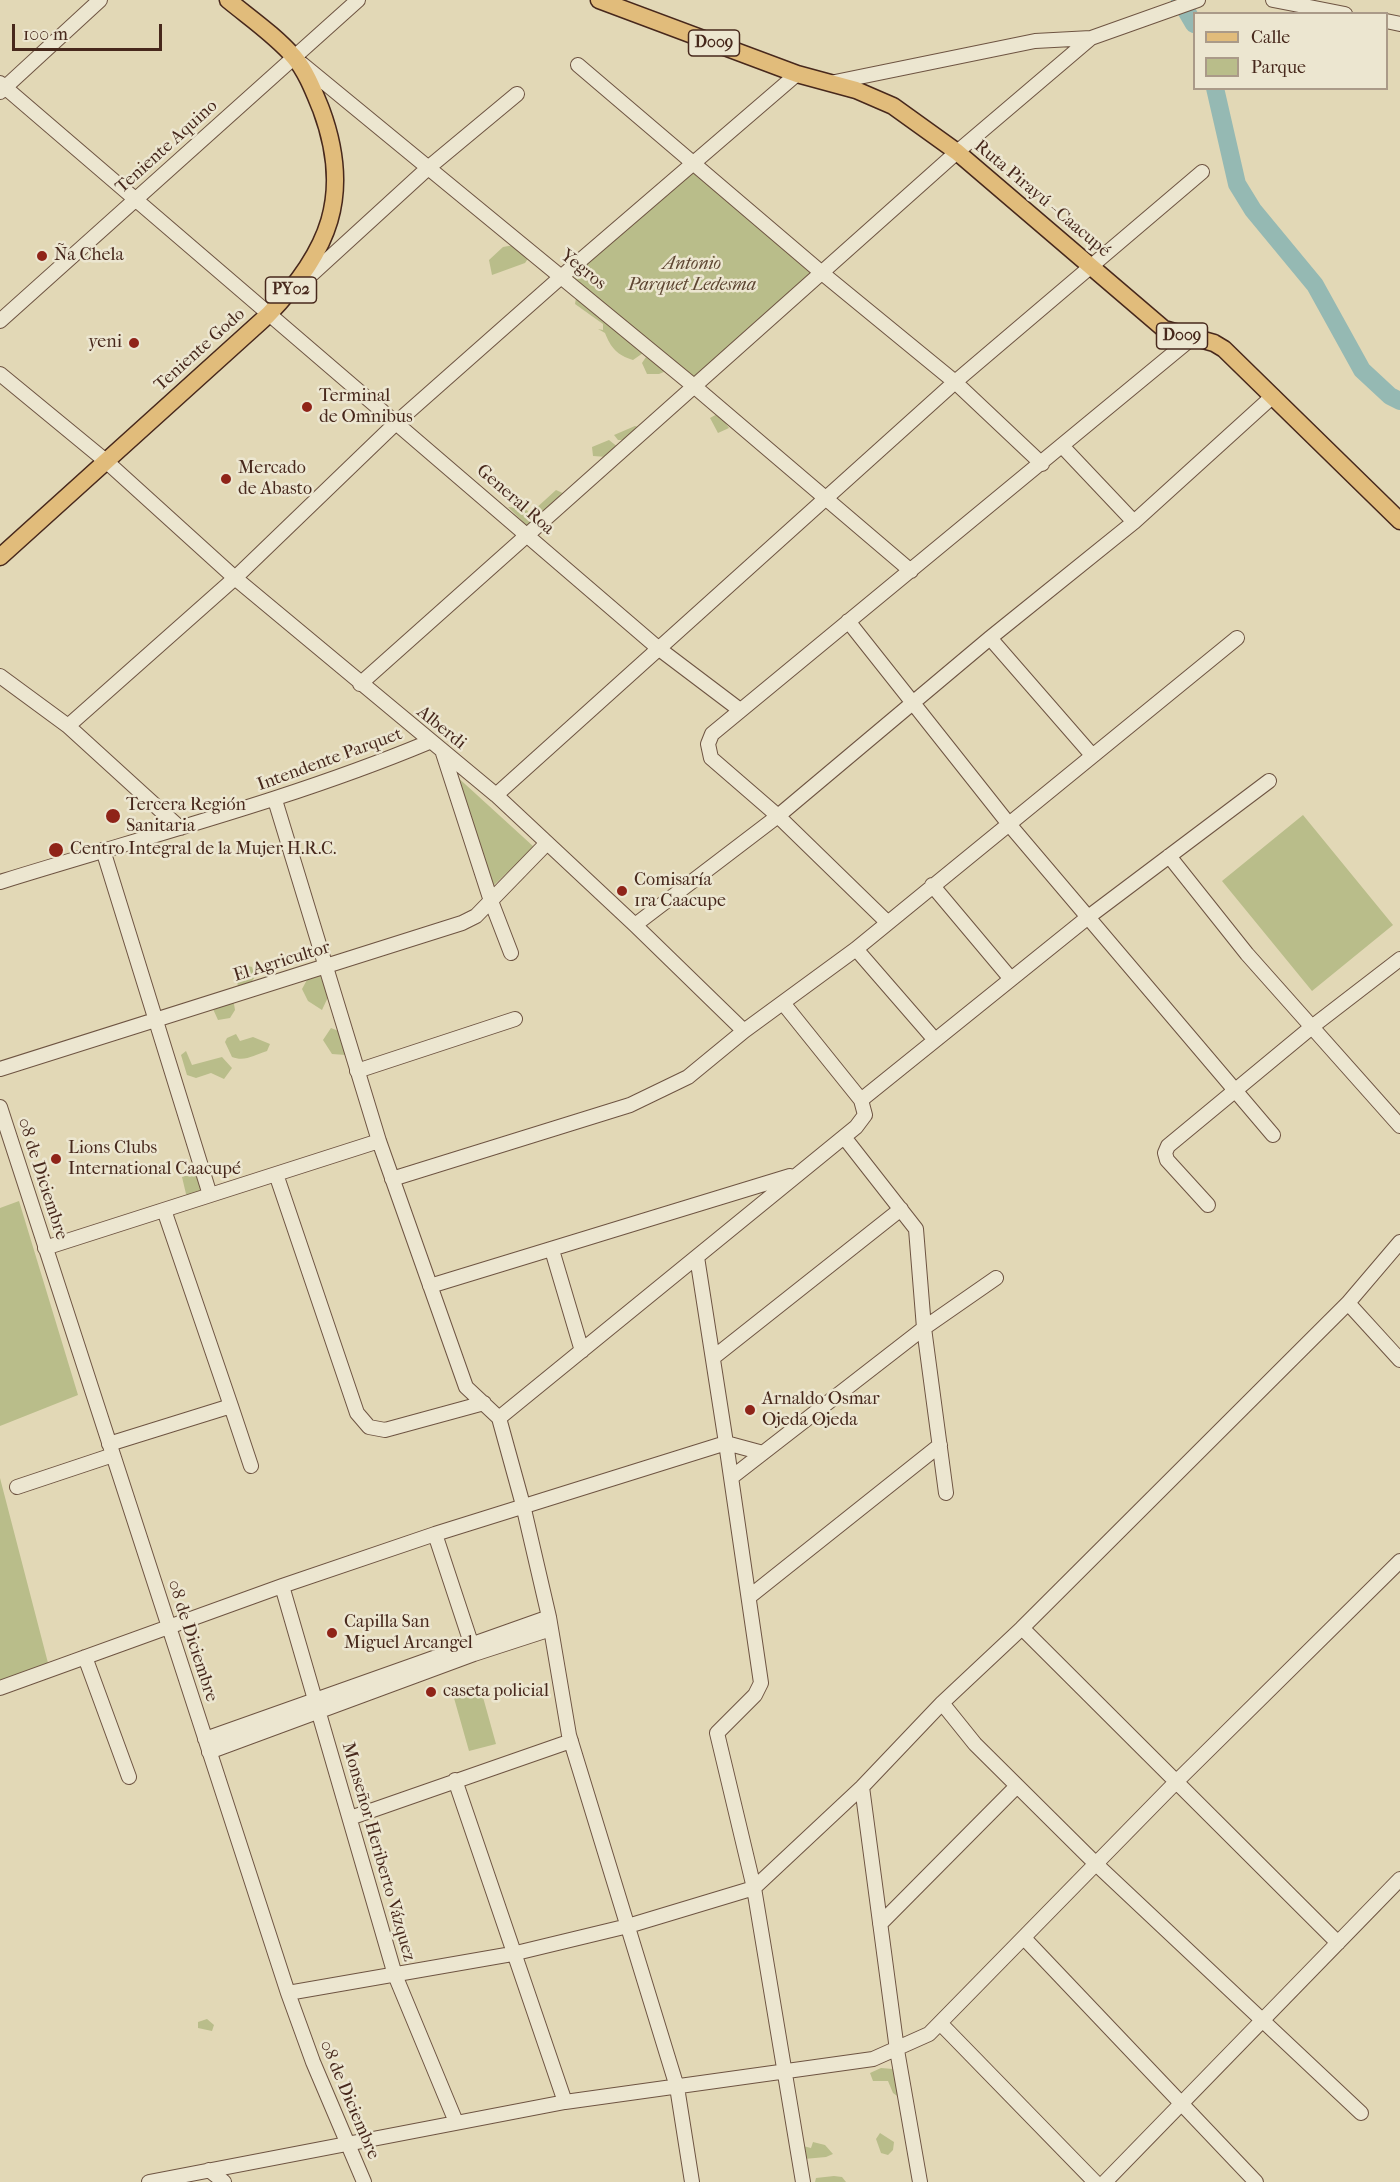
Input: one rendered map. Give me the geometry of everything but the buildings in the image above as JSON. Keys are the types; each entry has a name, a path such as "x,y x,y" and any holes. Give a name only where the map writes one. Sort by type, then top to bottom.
{"main road":[{"name":"Yegros","path":"228,0 294,57"},
{"name":"Ruta Pirayú - Caacupé","path":"599,0 797,74 856,90 893,106 957,152 1164,329 1214,343 1224,349 1400,521"},
{"name":"Teniente Godo","path":"0,557 268,315 306,273 328,226 334,201 333,148 313,88 294,57"}],"street":[{"path":"2,88 100,0"},
{"name":"Teniente Aquino","path":"0,321 358,0"},
{"path":"830,83 1035,41 1091,38 1175,6 1198,0"},
{"path":"1273,0 1306,3 1338,12"},
{"path":"360,684 957,152 1091,38"},
{"name":"Yegros","path":"294,57 695,387 911,571"},
{"path":"578,65 822,273 955,382 1042,464"},
{"path":"68,726 235,578 397,422 693,162 797,74"},
{"name":"General Roa","path":"2,88 397,422 658,648 740,710"},
{"path":"268,315 428,168 517,94"},
{"path":"496,795 955,382 1202,172"},
{"path":"887,922 778,816 711,758 708,744 711,734 1063,447 1192,338"},
{"name":"Alberdi","path":"0,374 107,462 235,578 429,742 496,795 744,1031"},
{"path":"635,925 778,816 990,638 1134,522 1273,396"},
{"path":"1063,447 1134,522"},
{"path":"848,621 1008,823 1273,1135"},
{"path":"990,638 1091,754"},
{"path":"392,1179 630,1105 688,1077 744,1031 856,949 1091,754 1237,638"},
{"path":"0,676 68,726 180,828"},
{"name":"Intendente Parquet","path":"0,882 275,800 356,773 429,742"},
{"path":"442,752 490,901 511,952"},
{"path":"861,1100 1087,918 1269,781"},
{"path":"275,800 379,1141 466,1387 499,1418 523,1505 550,1623 571,1741 677,2087 692,2182"},
{"name":"El Agricultor","path":"0,1069 462,923 476,916 547,843"},
{"path":"104,850 158,1019 210,1195"},
{"path":"1169,856 1247,954 1400,1126"},
{"path":"932,885 1011,978"},
{"path":"856,949 935,1040"},
{"path":"1208,1205 1167,1160 1165,1153 1168,1146 1313,1026 1400,959"},
{"path":"499,1418 843,1137 865,1115 861,1100 783,1003"},
{"path":"357,1071 515,1019"},
{"name":"08 de Diciembre","path":"0,1107 288,1993 313,2062 364,2182"},
{"path":"843,1137 916,1229 924,1328 946,1494"},
{"path":"45,1248 379,1141"},
{"path":"430,1286 799,1173"},
{"path":"276,1174 357,1413 369,1427 385,1430 484,1403"},
{"path":"714,1357 901,1209"},
{"path":"164,1210 250,1466"},
{"path":"288,1993 512,1954 628,1926 754,1888 862,1787 942,1703 1022,1628 1348,1303 1400,1242"},
{"path":"552,1250 582,1351"},
{"path":"697,1257 714,1357 761,1683 755,1695 717,1733 754,1888 803,2182"},
{"path":"732,1477 924,1328 996,1278"},
{"path":"1348,1303 1400,1360"},
{"path":"17,1487 111,1449 231,1406"},
{"path":"0,1688 282,1586 523,1505 726,1443 763,1453"},
{"path":"749,1597 940,1445"},
{"path":"435,1534 473,1649"},
{"path":"149,2182 164,2181 347,2142 565,2102 873,2059 897,2050 929,2034 1176,1782 1400,1561"},
{"name":"Monseñor Heriberto Vázquez","path":"282,1586 395,1975 456,2122"},
{"path":"209,1752 317,1706 550,1623"},
{"path":"1022,1628 1338,1942"},
{"path":"85,1658 129,1777"},
{"path":"942,1703 975,1744 1096,1864 1361,2113"},
{"path":"205,1738 317,1706"},
{"path":"350,1818 571,1741"},
{"path":"454,1780 512,1954 565,2102"},
{"path":"880,1924 1017,1786"},
{"path":"862,1787 897,2050 920,2182"},
{"path":"1105,2182 1400,1879"},
{"path":"1024,1938 1256,2182"},
{"path":"940,2023 1095,2182"},
{"path":"210,2170 224,2182"}],"green space":[{"name":"Antonio Parquet Ledesma","path":"693,162 822,273 695,387 561,277"},
{"path":"514,245 529,257 525,263 492,275 489,260 503,247"},
{"path":"576,298 584,301 643,353 633,360 619,353 612,347 605,333 598,329 603,330 603,324 575,304"},
{"path":"646,357 666,371 659,374 647,374 642,363"},
{"path":"719,413 729,428 718,433 710,418"},
{"path":"635,426 641,428 628,440 618,440 614,435"},
{"path":"609,440 619,448 607,457 593,456 592,447"},
{"path":"556,490 567,495 542,518 534,510"},
{"path":"508,507 524,508 539,520 532,526 526,525"},
{"path":"454,774 534,847 492,887"},
{"path":"1303,815 1393,925 1312,991 1222,881"},
{"path":"244,965 252,967 255,977 248,986 238,987 235,968"},
{"path":"320,976 329,995 322,1010 308,1001 302,989 308,978"},
{"path":"233,998 235,1010 230,1018 218,1020 213,1009 215,1003"},
{"path":"331,1028 341,1032 346,1055 332,1054 323,1040"},
{"path":"236,1034 240,1041 253,1037 270,1044 267,1051 254,1056 241,1059 232,1057 225,1042 227,1038"},
{"path":"186,1051 192,1065 222,1057 232,1068 224,1079 211,1073 196,1078 187,1075 181,1055"},
{"path":"191,1162 196,1162 204,1191 192,1197 186,1194 182,1177 189,1175"},
{"path":"19,1201 78,1395 0,1426 0,1208"},
{"path":"0,1478 48,1663 0,1680"},
{"path":"481,1690 496,1744 469,1751 454,1698"},
{"path":"207,2019 214,2025 212,2031 198,2028 198,2022"},
{"path":"881,2068 893,2069 902,2078 900,2098 893,2093 888,2081 873,2081 870,2073"},
{"path":"880,2133 894,2142 893,2150 888,2155 881,2153 876,2139"},
{"path":"813,2142 825,2145 833,2154 804,2159 803,2146 811,2148"},
{"path":"842,2177 846,2182 815,2182 816,2178"}],"waterway":[{"path":"1180,0 1193,22"},
{"path":"1215,90 1237,184 1253,210 1315,285 1362,370 1390,396 1400,401"}],"place":[{"name":"Ña Chela","path":"42,256"},
{"name":"yeni","path":"134,343"},
{"name":"Terminal de Omnibus","path":"307,407"},
{"name":"Mercado de Abasto","path":"226,479"},
{"name":"Tercera Región Sanitaria","path":"113,816"},
{"name":"Centro Integral de la Mujer H.R.C.","path":"56,850"},
{"name":"Comisaría 1ra Caacupe","path":"622,891"},
{"name":"Lions Clubs International Caacupé","path":"56,1159"},
{"name":"Arnaldo Osmar Ojeda Ojeda","path":"750,1410"},
{"name":"Capilla San Miguel Arcangel","path":"332,1633"},
{"name":"caseta policial","path":"431,1692"}]}
